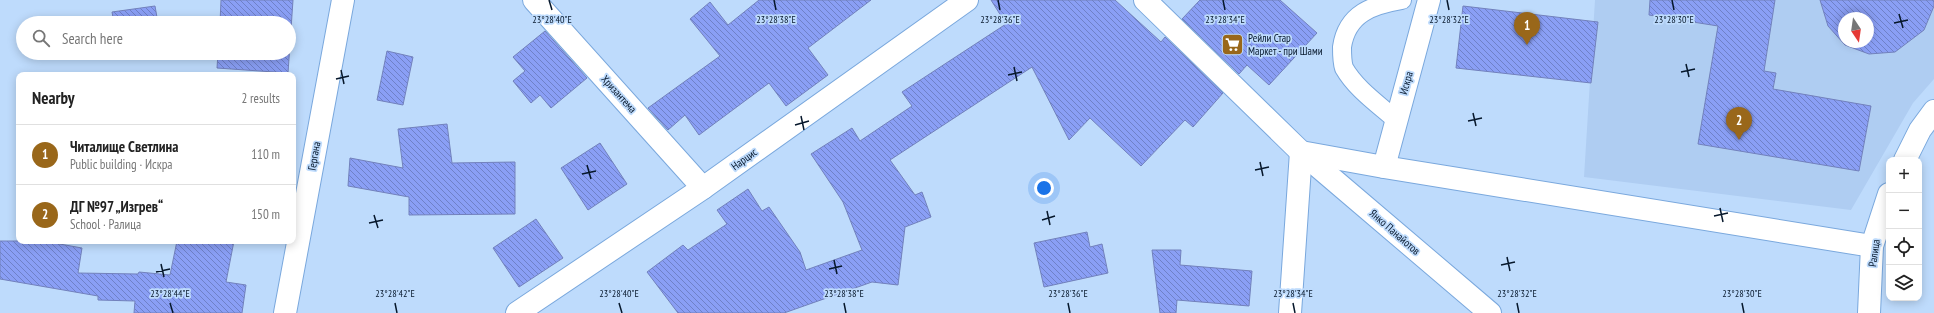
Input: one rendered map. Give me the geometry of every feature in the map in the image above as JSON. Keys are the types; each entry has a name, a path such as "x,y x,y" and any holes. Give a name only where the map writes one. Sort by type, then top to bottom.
{"street":[{"name":"Гергана","path":"285,313 343,0"},
{"name":"Хризантема","path":"534,0 703,188"},
{"name":"Нарцис","path":"517,313 703,188 967,0"},
{"name":"Янко Панайотов","path":"1145,0 1301,152 1490,313"},
{"name":"Искра","path":"1384,167 1429,0"},
{"path":"1906,157 1920,130 1934,111"},
{"path":"1290,313 1301,152 1384,167 1872,246"},
{"name":"Ралица","path":"1869,313 1872,246 1886,203"}],"lane":[{"path":"1396,120 1354,81 1344,66 1342,50 1344,36 1353,21 1364,11 1380,4 1402,0"}],"shaded area":[{"path":"1595,0 1934,0 1934,79 1913,103 1851,210 1584,177"}],"building":[{"path":"221,0 293,0 292,16 220,16"},
{"path":"759,0 871,0 808,48 828,75 786,106 769,83 699,135 685,115 668,130 648,108 720,56 690,19 710,2 728,25"},
{"path":"991,0 1115,0 1161,42 1165,37 1223,93 1193,127 1185,120 1141,166 1090,118 1069,140 1032,67 890,160 915,195 922,192 931,217 905,227 898,285 872,282 784,313 678,313 647,272 683,245 688,250 727,224 717,210 748,189 762,211 769,207 800,252 806,270 862,250 843,202 811,154 852,128 860,141 912,106 902,92 1006,24"},
{"path":"1200,0 1280,0 1317,33 1269,85 1247,65 1239,74 1182,19"},
{"path":"1650,0 1775,0 1764,71 1776,73 1773,89 1871,106 1859,171 1698,144 1718,26 1649,15"},
{"path":"1820,0 1934,0 1934,6 1924,30 1895,52 1869,54 1853,48 1874,48 1874,12 1838,12 1838,37 1828,26"},
{"path":"155,6 157,16 113,16 112,12"},
{"path":"1463,6 1598,22 1591,83 1456,68"},
{"path":"545,31 587,78 551,108 540,95 531,103 513,81 525,71 513,57"},
{"path":"387,51 413,57 403,105 377,100"},
{"path":"218,60 289,60 288,72 217,68"},
{"path":"447,124 452,163 515,162 515,214 409,215 409,197 348,186 350,158 403,168 398,129"},
{"path":"600,143 627,184 588,210 561,168"},
{"path":"536,219 563,258 519,287 493,248"},
{"path":"1087,232 1090,247 1102,244 1108,273 1044,287 1034,243"},
{"path":"0,241 16,241 16,244 60,244 82,248 78,273 138,274 139,272 170,275 176,244 233,244 226,282 246,285 242,313 134,313 135,301 98,300 98,296 0,279"},
{"path":"1152,250 1181,250 1180,265 1252,271 1249,306 1177,300 1176,313 1160,313"}],"place":[{"name":"Рейли Стар Маркет - при Шами","path":"1233,44"},
{"name":"Читалище Светлина","path":"1527,45"},
{"name":"ДГ №97 „Изгрев“","path":"1739,140"}]}
